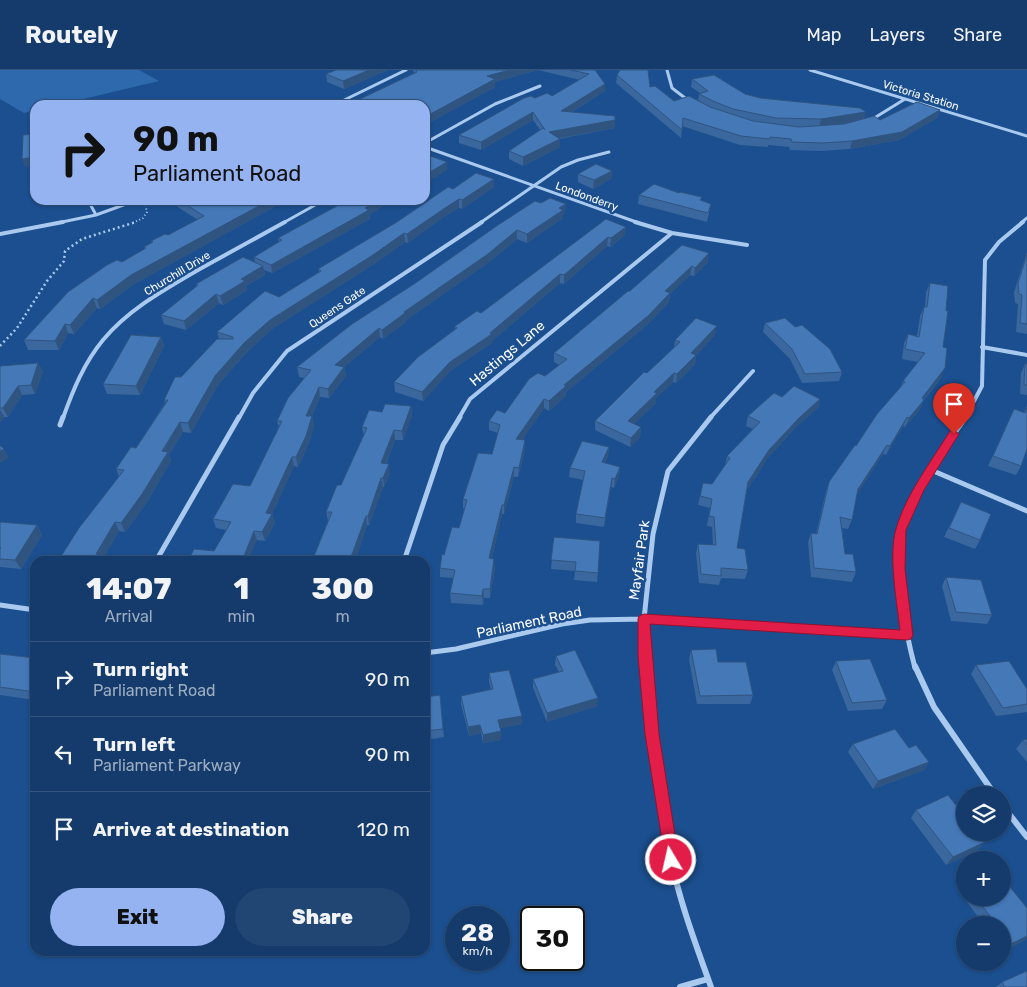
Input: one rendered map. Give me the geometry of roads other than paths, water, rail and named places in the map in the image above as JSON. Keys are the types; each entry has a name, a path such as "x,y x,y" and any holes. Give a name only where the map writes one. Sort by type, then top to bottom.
{"street":[{"path":"344,100 406,70"},
{"path":"667,70 672,88 693,104"},
{"name":"Victoria Station","path":"810,70 1027,136"},
{"path":"430,142 495,104 540,86"},
{"path":"863,124 880,116 905,99"},
{"name":"Londonderry","path":"430,147 612,214 672,233 747,245"},
{"name":"Queens Gate","path":"159,556 253,394 287,351 535,186 554,170 580,157 609,152"},
{"path":"91,205 96,215"},
{"path":"0,234 96,215 125,205"},
{"name":"Churchill Drive","path":"60,424 71,395 89,360 107,336 136,309 167,288 315,205"},
{"path":"988,786 934,707 915,667 907,635 899,569 901,530 919,490 971,409 982,386 986,260 990,251 1027,218"},
{"name":"Hastings Lane","path":"406,556 443,445 470,399 672,233"},
{"path":"982,346 1027,355"},
{"name":"Mayfair Park","path":"709,983 688,922 671,860 652,734 645,656 644,619 653,534 668,471 702,426 753,371"},
{"path":"931,470 1027,511"},
{"path":"0,605 30,609"},
{"name":"Parliament Road","path":"430,652 456,649 562,624 590,620 644,619 907,635"},
{"path":"1011,817 1027,837"},
{"path":"680,987 709,983"}]}
